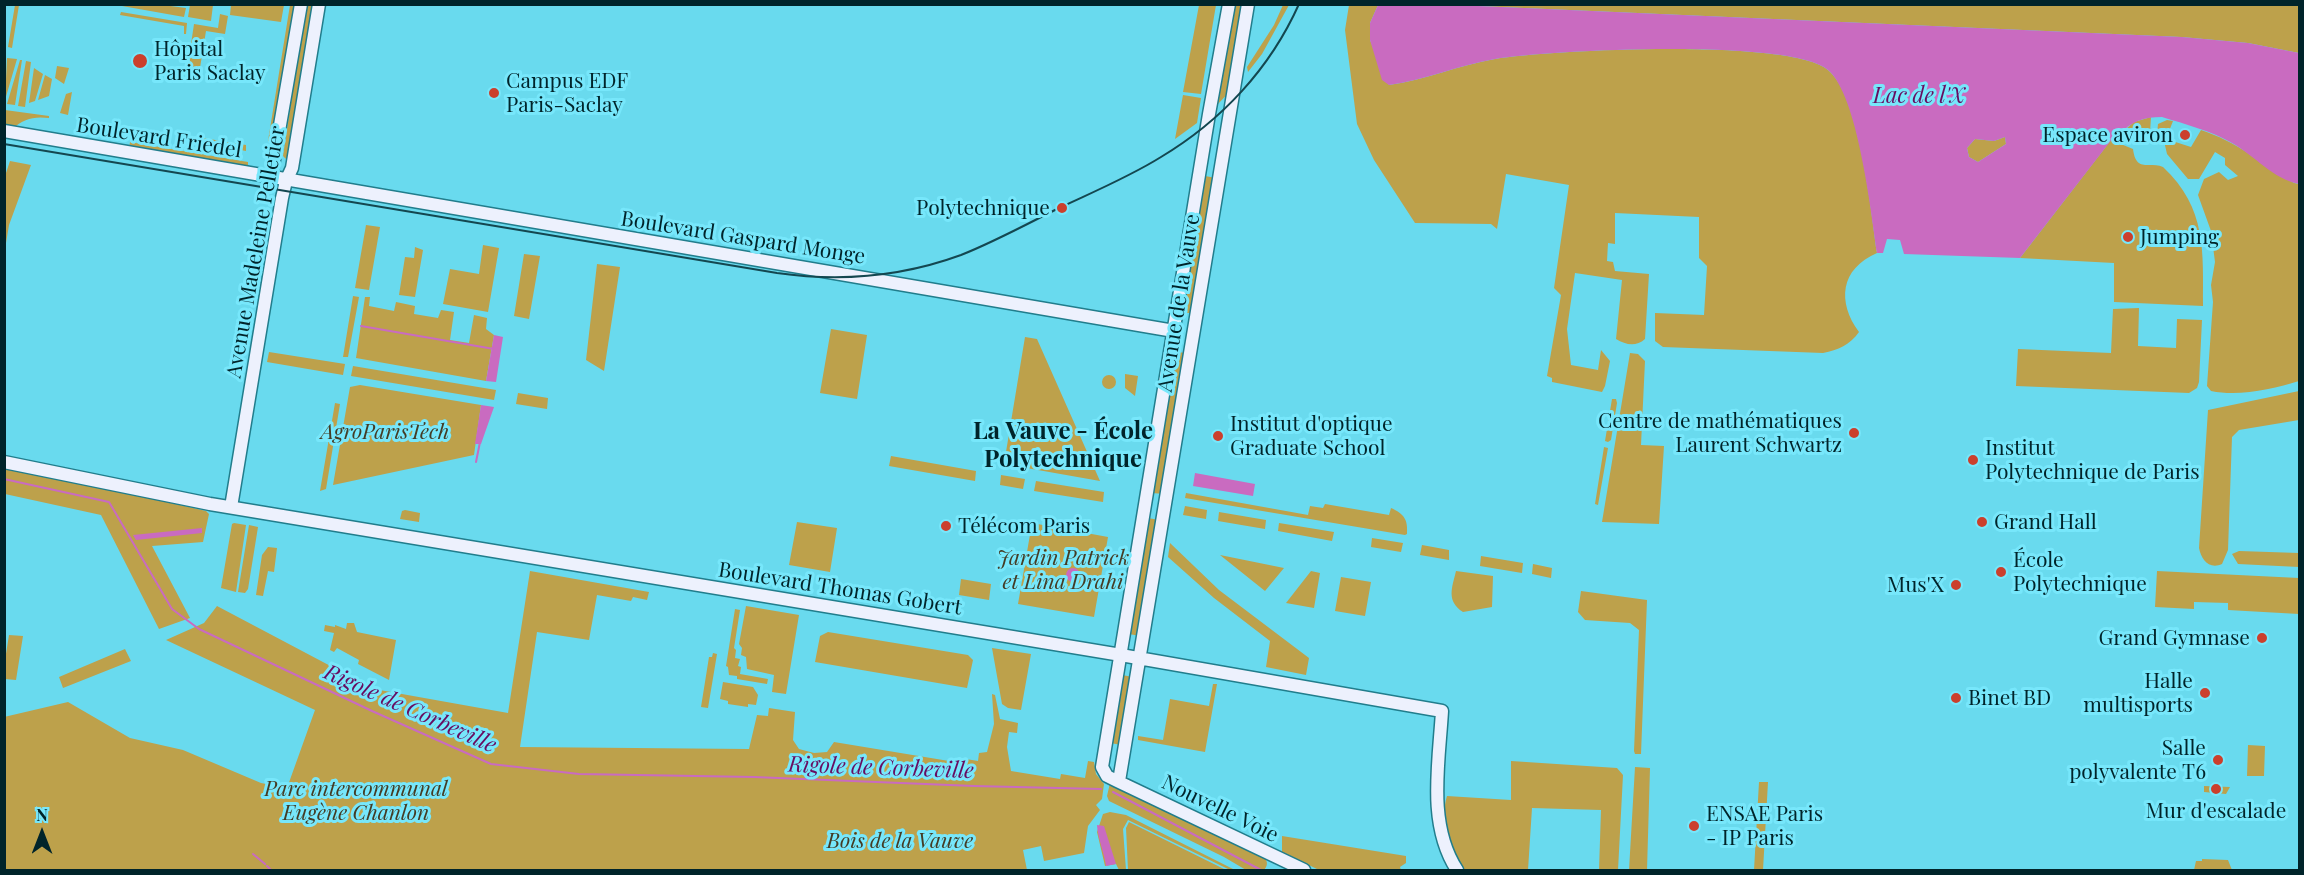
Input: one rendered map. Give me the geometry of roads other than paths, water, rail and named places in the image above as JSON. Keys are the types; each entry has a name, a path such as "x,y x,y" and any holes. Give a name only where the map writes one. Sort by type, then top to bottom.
{"street":[{"name":"Avenue Madeleine Pelletier","path":"271,177 301,4"},
{"name":"Avenue Madeleine Pelletier","path":"231,507 286,181 292,168 319,4"},
{"name":"Avenue de la Vauve","path":"1229,4 1102,767 1107,776 1119,782 1248,4"},
{"name":"Boulevard Friedel","path":"4,131 306,184"},
{"name":"Boulevard Gaspard Monge","path":"306,184 1174,331"},
{"name":"Boulevard Thomas Gobert","path":"4,462 231,507 1121,655 1442,711 1439,826 1445,848 1456,870"},
{"name":"Nouvelle Voie","path":"1119,782 1304,870"}],"water":[{"name":"Lac de l'X","path":"1378,5 1456,5 2182,37 2248,43 2299,53 2299,184 2281,177 2240,148 2215,135 2162,117 2149,118 2133,123 2119,135 2116,134 2020,258 1904,254 1900,240 1887,239 1883,253 1877,253 1867,184 1855,128 1838,83 1828,70 1805,60 1768,54 1720,50 1615,50 1495,59 1389,85 1382,80 1370,40 1370,23","holes":["2005,137 2006,144 1978,162 1969,157 1967,148 1975,139 1994,141"]},
{"path":"494,335 503,337 496,382 486,381"},
{"path":"481,405 494,407 481,444 475,444"},
{"path":"1195,473 1255,484 1253,496 1193,486"},
{"path":"202,528 202,533 136,540 133,535"},
{"path":"1070,568 1076,568 1080,575 1076,582 1070,582 1066,578 1066,572"},
{"path":"1097,825 1104,826 1116,864 1106,866"}],"waterway":[{"path":"361,326 494,349"},
{"path":"476,462 480,442"},
{"name":"Rigole de Corbeville","path":"4,479 109,502 172,609 199,629 372,711 491,764 579,774 754,777 1101,789"},
{"name":"Rigole de Corbeville","path":"1113,792 1261,870"},
{"path":"253,854 265,864"},
{"path":"267,866 271,870"}],"railway":[{"path":"4,144 777,273 824,277 870,276 916,268 961,255 1124,178 1161,157 1204,127 1242,91 1274,50 1299,4"}],"place":[{"name":"Hôpital Paris Saclay","path":"140,61"},
{"name":"Campus EDF Paris-Saclay","path":"494,93"},
{"name":"Espace aviron","path":"2185,135"},
{"name":"Polytechnique","path":"1062,208"},
{"name":"Jumping","path":"2128,237"},
{"name":"Centre de mathématiques Laurent Schwartz","path":"1854,433"},
{"name":"Institut d'optique Graduate School","path":"1218,436"},
{"name":"Institut Polytechnique de Paris","path":"1973,460"},
{"name":"Grand Hall","path":"1982,522"},
{"name":"Télécom Paris","path":"946,526"},
{"name":"École Polytechnique","path":"2001,572"},
{"name":"Mus'X","path":"1956,585"},
{"name":"Grand Gymnase","path":"2262,638"},
{"name":"Halle multisports","path":"2205,693"},
{"name":"Binet BD","path":"1956,698"},
{"name":"Salle polyvalente T6","path":"2218,760"},
{"name":"Mur d'escalade","path":"2216,789"},
{"name":"ENSAE Paris - IP Paris","path":"1694,826"}],"district":[{"name":"La Vauve - École Polytechnique","path":"1063,446"}],"park label":[{"name":"AgroParisTech","path":"385,432"},
{"name":"Jardin Patrick et Lina Drahi","path":"1063,570"},
{"name":"Parc intercommunal Eugène Chanlon","path":"356,801"},
{"name":"Bois de la Vauve","path":"900,841"}]}
